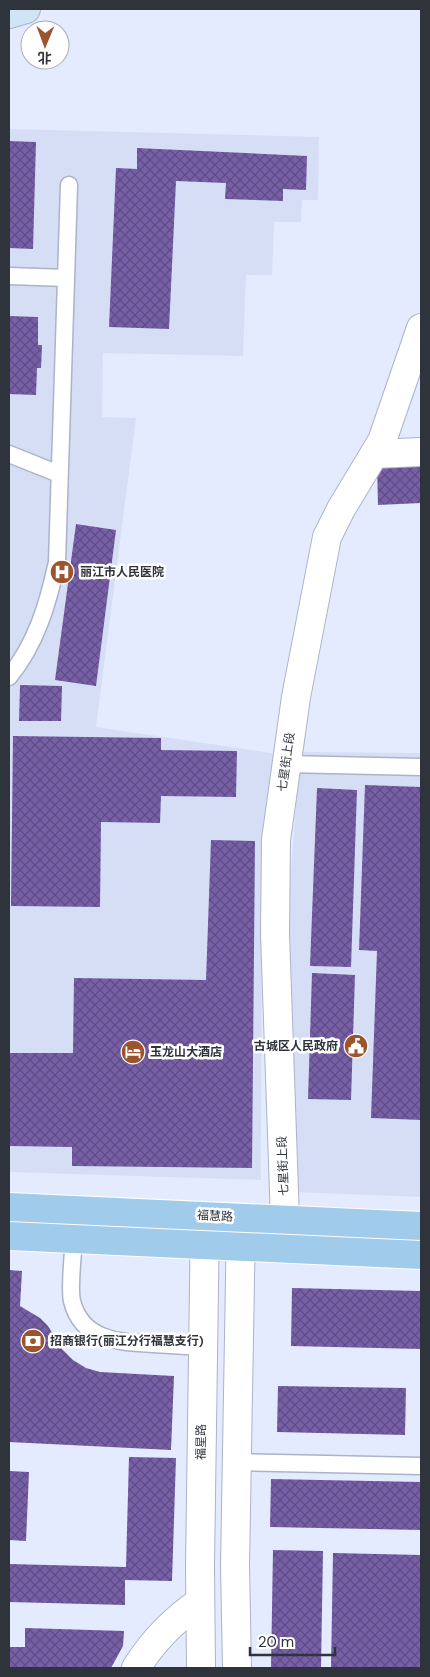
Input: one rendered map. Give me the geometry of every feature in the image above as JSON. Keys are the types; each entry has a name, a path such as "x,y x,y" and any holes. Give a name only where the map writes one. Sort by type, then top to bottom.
{"main road":[{"name":"福慧路","path":"9,1207 421,1226"},
{"path":"9,1236 421,1255"}],"street":[{"path":"9,14 26,9"},
{"name":"七星街上段","path":"285,1220 275,915 276,840 296,697 328,537 334,521 382,441 421,328"},
{"path":"374,454 421,452"},
{"name":"福星路","path":"201,1668 200,1602 205,1216"},
{"path":"238,1668 235,1566 241,1218"},
{"path":"136,1668 161,1634 179,1616 200,1602"}],"lane":[{"path":"9,678 30,646 40,624 50,594 57,562 69,185"},
{"path":"9,276 66,278"},
{"path":"9,454 59,474"},
{"path":"286,764 421,767"},
{"path":"74,1239 71,1299 75,1310 89,1328 107,1339 118,1342 203,1347"},
{"path":"236,1462 421,1466"}],"shaded area":[{"path":"9,129 319,137 318,200 302,200 301,222 274,222 272,275 246,275 243,356 103,353 102,417 136,418 96,727 277,754 262,839 261,1180 9,1172"},
{"name":"古城区人民政府","path":"300,752 421,753 421,1197 294,1192 289,899"}],"building":[{"path":"9,141 36,142 33,249 9,248"},
{"path":"137,148 307,156 306,190 283,189 283,201 225,199 226,183 176,181 169,329 109,327 116,168 137,169"},
{"path":"9,316 38,317 38,345 42,345 41,368 37,368 36,395 9,394"},
{"path":"421,463 421,503 378,505 377,464"},
{"path":"76,524 116,530 96,686 55,680"},
{"path":"20,685 62,686 61,721 19,721"},
{"path":"13,736 161,738 161,750 237,751 236,797 161,796 160,823 101,822 100,907 11,906"},
{"path":"365,785 421,787 421,1120 371,1118 377,951 359,950"},
{"path":"317,788 357,790 351,967 310,966"},
{"path":"211,840 255,841 252,1168 72,1166 72,1147 9,1146 9,1053 73,1053 74,978 206,980"},
{"path":"312,973 355,975 351,1100 308,1099"},
{"path":"9,1270 22,1271 20,1306 40,1318 48,1326 62,1349 73,1360 86,1368 100,1372 174,1376 171,1450 9,1442"},
{"path":"292,1288 421,1291 421,1349 291,1346"},
{"path":"278,1386 406,1388 405,1435 277,1432"},
{"path":"129,1457 176,1458 172,1581 125,1580 125,1605 9,1602 9,1564 126,1567"},
{"path":"9,1471 29,1472 26,1541 9,1540"},
{"path":"271,1479 421,1482 421,1530 270,1527"},
{"path":"273,1550 323,1551 321,1668 271,1668"},
{"path":"333,1553 421,1555 421,1668 331,1668"},
{"path":"25,1628 124,1631 123,1646 111,1668 9,1668 9,1647 25,1647"}],"place":[{"name":"丽江市人民医院","path":"62,572"},
{"name":"古城区人民政府","path":"356,1046"},
{"name":"玉龙山大酒店","path":"133,1052"},
{"name":"招商银行(丽江分行福慧支行)","path":"33,1341"}]}
